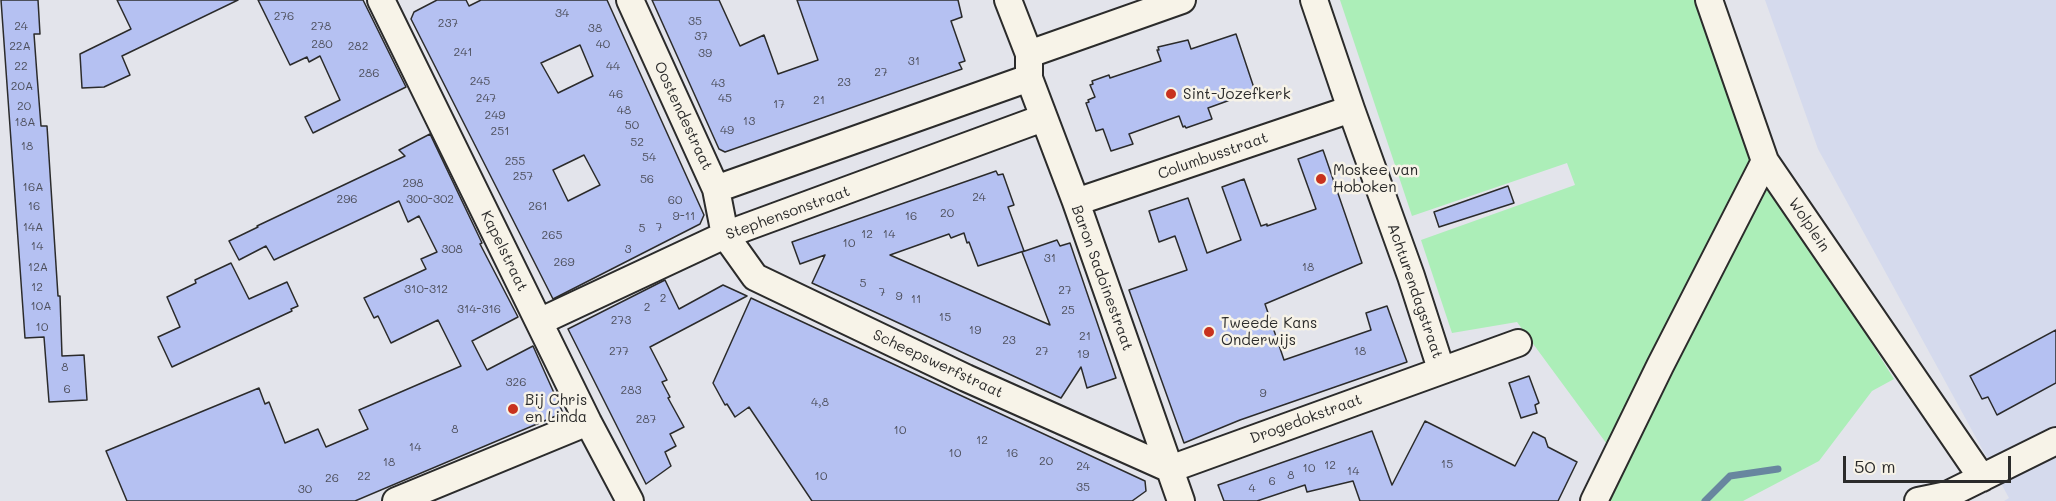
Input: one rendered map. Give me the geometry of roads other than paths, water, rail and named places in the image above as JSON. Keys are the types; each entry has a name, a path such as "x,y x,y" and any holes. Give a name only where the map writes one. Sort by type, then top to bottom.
{"street":[{"name":"Oostendestraat","path":"630,0 716,189 725,235"},
{"name":"Baron Sadoinestraat","path":"1008,0 1044,118 1170,469 1176,499"},
{"path":"716,189 1029,66 1182,0"},
{"name":"Achturendagstraat","path":"1314,0 1411,276 1441,369 1518,343"},
{"name":"Wolplein","path":"1709,0 1765,161 1982,478"},
{"name":"Kapelstraat","path":"389,3 539,322 630,501"},
{"name":"Columbusstraat","path":"1076,202 1351,109"},
{"name":"Stephensonstraat","path":"539,322 725,235 1044,118"},
{"path":"1594,501 1765,161"},
{"name":"Scheepswerfstraat","path":"725,235 754,277 966,378 1170,469"},
{"name":"Drogedokstraat","path":"1170,469 1441,369"},
{"path":"396,501 588,422"},
{"path":"1918,501 1947,495 2056,441"}],"waterway":[{"path":"1705,501 1730,476 1778,469"}],"place":[{"name":"Sint-Jozefkerk","path":"1171,94"},
{"name":"Moskee van Hoboken","path":"1321,179"},
{"name":"Tweede Kans Onderwijs","path":"1209,332"},
{"name":"Bij Chris en Linda","path":"513,409"}]}
